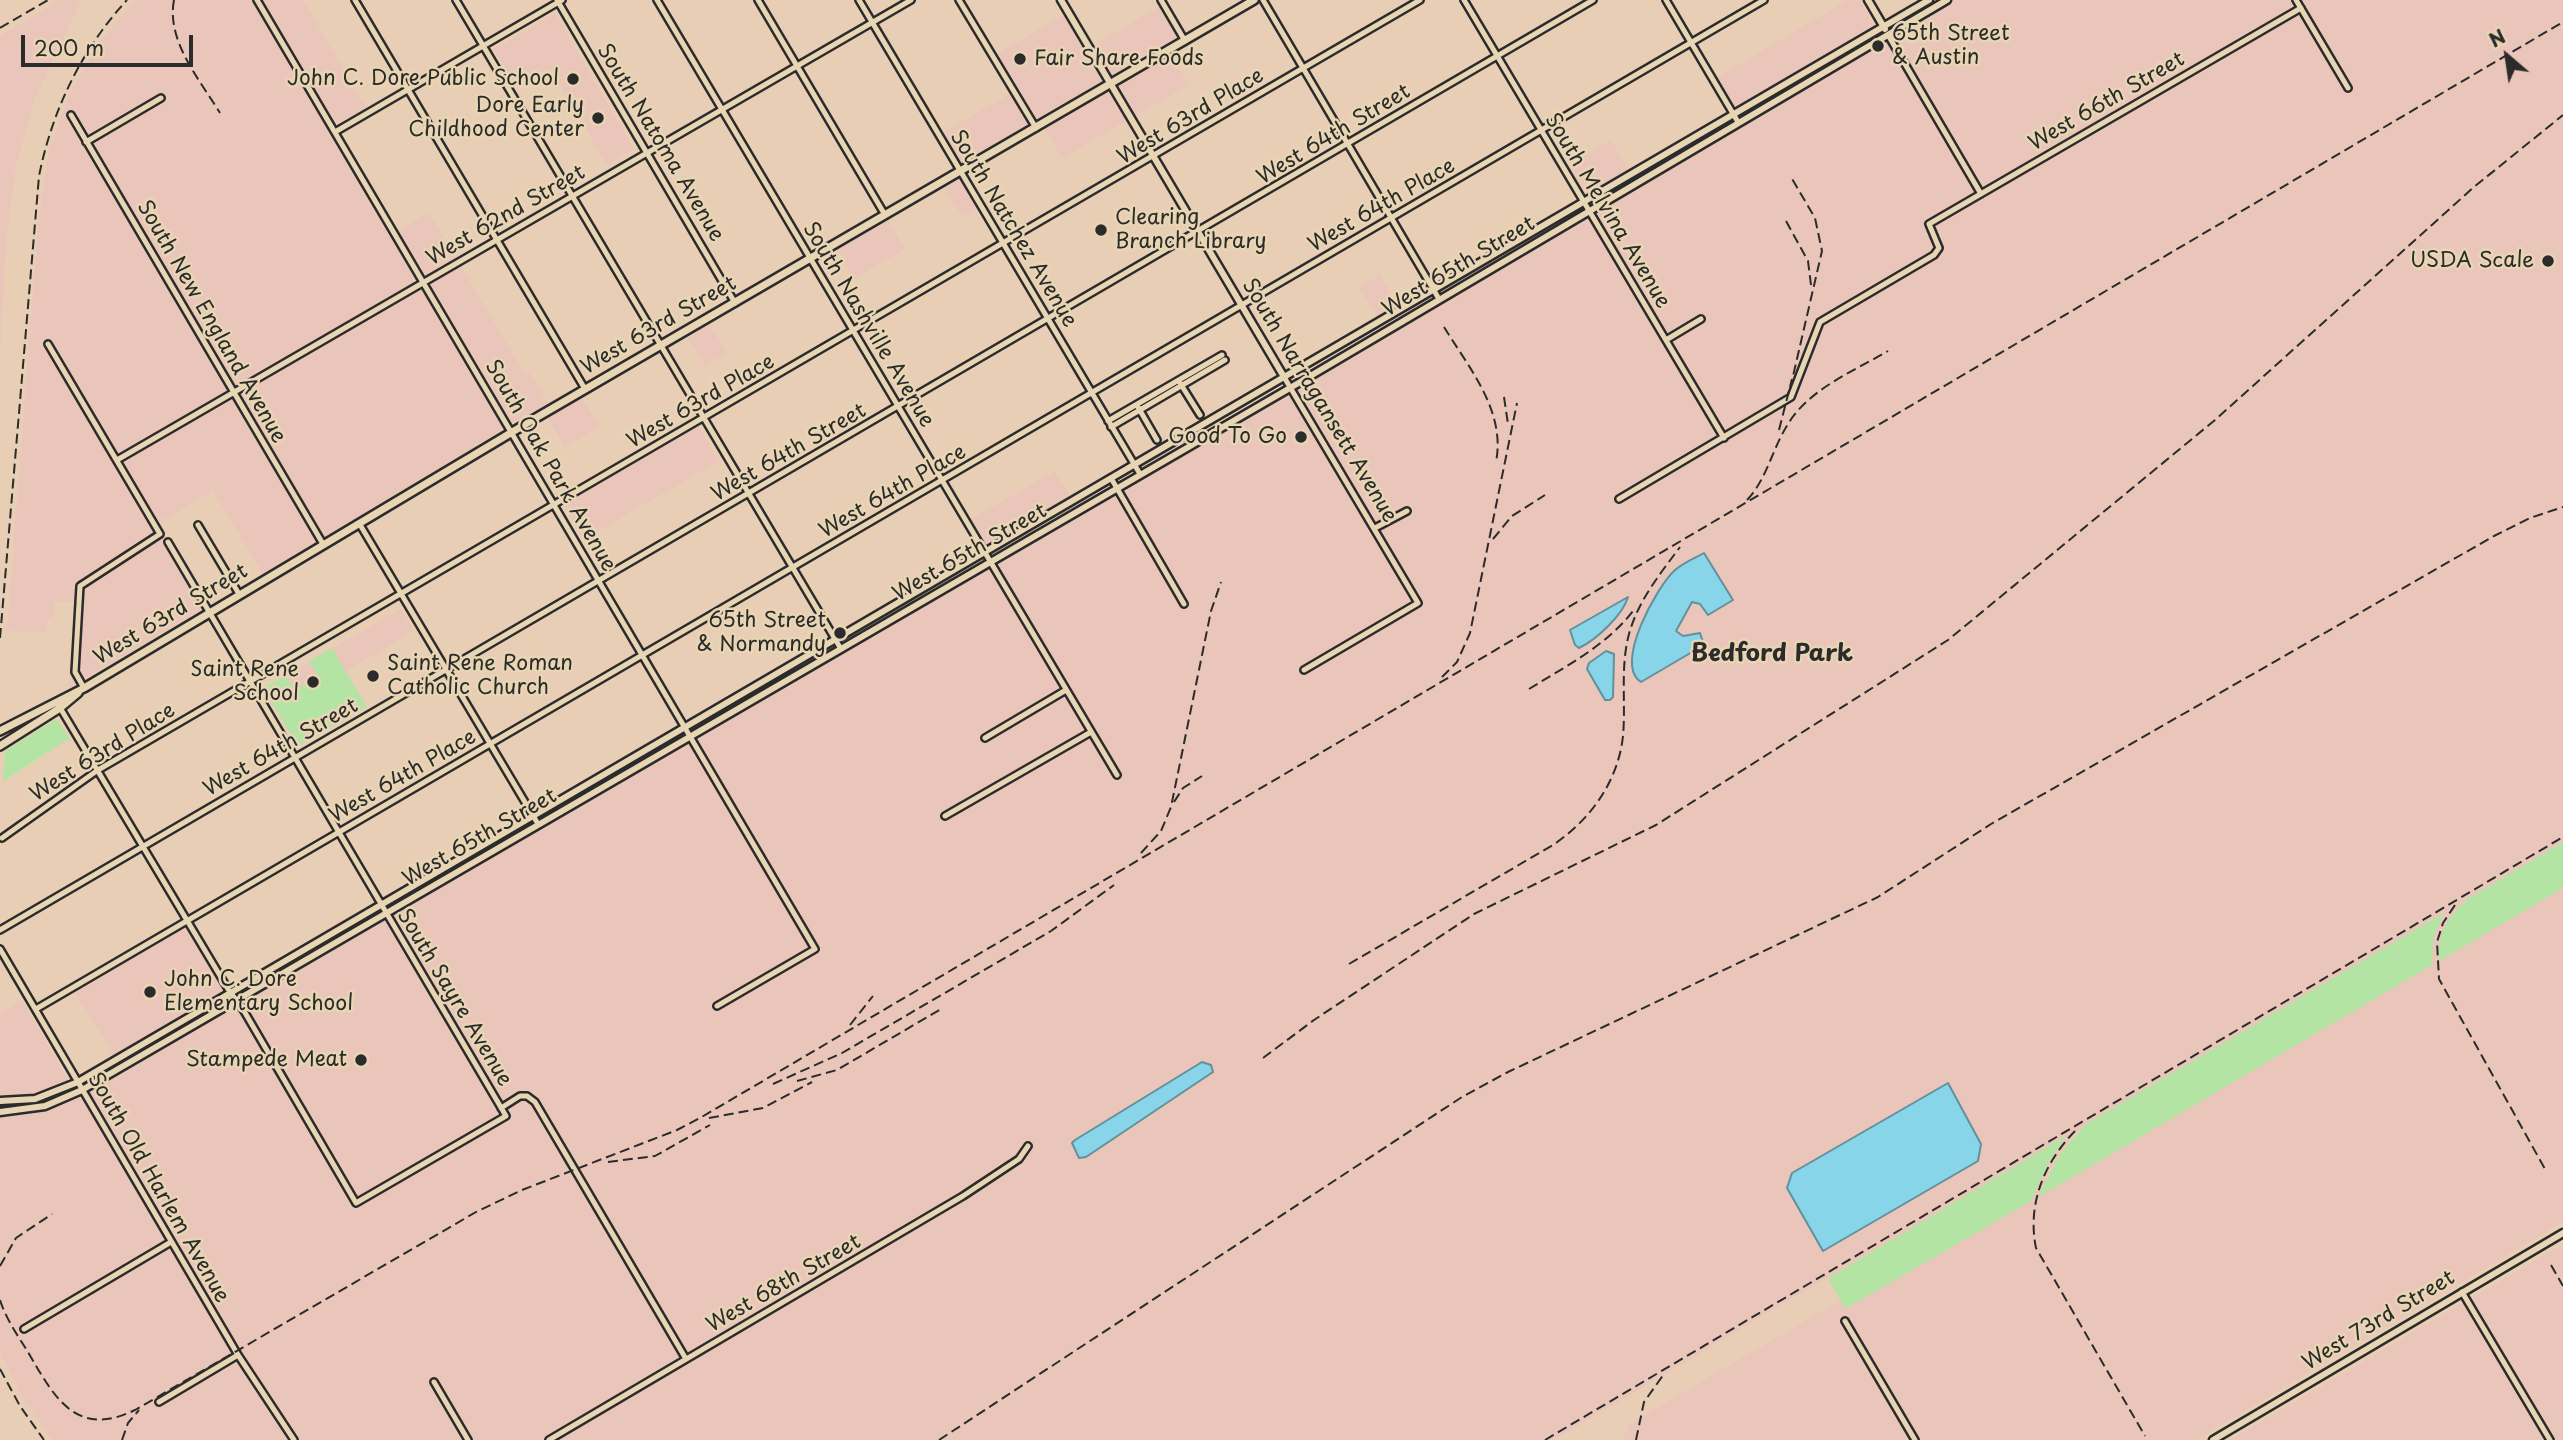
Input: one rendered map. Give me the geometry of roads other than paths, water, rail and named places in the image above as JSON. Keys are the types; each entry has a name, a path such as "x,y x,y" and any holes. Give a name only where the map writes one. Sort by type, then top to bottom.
{"main road":[{"name":"West 63rd Street","path":"0,731 84,688 585,389 1254,0"},
{"name":"West 63rd Street","path":"0,746 61,708 84,688"}],"street":[{"name":"South Oak Park Avenue","path":"257,0 815,949 717,1006"},
{"path":"355,0 585,389"},
{"path":"456,0 841,649"},
{"name":"South Nashville Avenue","path":"657,0 1117,775"},
{"path":"758,0 886,215"},
{"name":"South Natchez Avenue","path":"859,0 1140,474"},
{"name":"West 62nd Street","path":"117,460 911,0"},
{"path":"960,0 1035,128"},
{"name":"South Narragansett Avenue","path":"1060,0 1418,603 1304,670"},
{"path":"1161,0 1185,41"},
{"path":"1263,0 1439,299"},
{"name":"West 63rd Place","path":"2,838 98,770 1420,0"},
{"name":"South Melvina Avenue","path":"1464,0 1724,438"},
{"name":"West 64th Street","path":"0,930 1199,233 1593,0"},
{"path":"1666,0 1738,122"},
{"name":"West 64th Place","path":"36,1009 1243,307 1764,0"},
{"path":"1868,0 1981,194"},
{"name":"West 65th Street","path":"0,1101 36,1099 78,1082 1929,0"},
{"name":"West 65th Street","path":"0,1112 45,1106 82,1090 1290,388 1947,0"},
{"path":"2296,0 2348,88"},
{"path":"335,132 559,1"},
{"name":"South Natoma Avenue","path":"559,1 735,303"},
{"name":"West 66th Street","path":"1724,438 1791,397 1820,322 1934,255 1939,248 1929,224 2301,8"},
{"path":"1775,90 1779,98"},
{"path":"86,142 161,98"},
{"name":"South New England Avenue","path":"71,115 323,544"},
{"path":"1666,340 1701,319"},
{"path":"48,344 160,534 80,586 75,672 84,688"},
{"path":"1110,424 1224,357"},
{"path":"1180,382 1200,415"},
{"path":"1138,407 1157,440"},
{"path":"1619,499 1724,438"},
{"path":"1111,478 1184,604"},
{"path":"1375,528 1407,511"},
{"path":"359,523 538,824"},
{"path":"198,525 239,594"},
{"name":"South Sayre Avenue","path":"168,542 506,1116 356,1203 237,1000"},
{"path":"985,738 1066,690"},
{"path":"56,700 237,1000"},
{"path":"945,816 1091,732"},
{"name":"South Old Harlem Avenue","path":"0,949 238,1355 294,1440"},
{"name":"South Sayre Avenue","path":"501,1108 520,1096 527,1096 535,1102 686,1359"},
{"name":"West 68th Street","path":"549,1440 963,1196 1019,1159 1028,1146"},
{"name":"West 73rd Street","path":"2213,1440 2563,1233"},
{"path":"24,1329 171,1242"},
{"path":"2462,1292 2550,1440"},
{"path":"1845,1321 1915,1440"},
{"path":"159,1402 238,1355"},
{"path":"434,1382 468,1440"}],"water":[{"path":"1704,553 1733,600 1708,615 1700,604 1692,602 1676,631 1683,636 1700,633 1704,645 1641,682 1634,673 1632,660 1635,643 1649,608 1675,570"},
{"path":"1628,597 1615,619 1601,633 1579,648 1575,645 1570,630"},
{"path":"1606,651 1614,654 1613,697 1610,700 1605,700 1587,669 1589,663"},
{"path":"1202,1062 1211,1065 1213,1072 1086,1157 1079,1158 1072,1143 1075,1140"},
{"path":"1948,1083 1981,1144 1978,1161 1823,1251 1787,1188 1792,1173"}],"railway":[{"path":"0,28 48,0"},
{"path":"0,638 39,176 52,128 71,82 96,39 127,0"},
{"path":"174,0 175,30 186,60 220,113"},
{"path":"0,1300 12,1327 47,1384 69,1409 97,1420 115,1418 135,1410 476,1212 522,1190 677,1130 700,1118 2563,22"},
{"path":"1263,1058 1314,1020 1474,914 1656,825 1948,640 2215,420 2474,187 2563,115"},
{"path":"1790,389 1822,251 1815,218 1791,177"},
{"path":"1786,221 1808,261 1811,285"},
{"path":"1444,327 1474,374 1491,408 1498,443 1496,462"},
{"path":"1747,500 1760,483 1782,434 1797,412 1833,382 1888,351"},
{"path":"1779,430 1792,379"},
{"path":"1504,397 1508,424"},
{"path":"1442,677 1457,662 1470,633 1517,403"},
{"path":"1493,539 1512,516 1545,495"},
{"path":"939,1440 1462,1097 1508,1072 1878,897 1991,824 2494,536 2530,518 2563,507"},
{"path":"1349,964 1553,845 1590,812 1608,784 1620,753 1624,723 1626,647 1633,622 1650,588 1680,547"},
{"path":"1141,853 1161,831 1171,807 1211,611 1221,582"},
{"path":"1529,689 1598,645 1633,611"},
{"path":"1174,802 1183,788 1202,776"},
{"path":"1545,1440 2563,837"},
{"path":"773,1084 842,1053 1051,931 1114,885"},
{"path":"2455,905 2443,923 2437,942 2439,979 2545,1169"},
{"path":"850,1025 873,996"},
{"path":"797,1081 837,1070 941,1009"},
{"path":"709,1118 763,1108 812,1082"},
{"path":"608,1162 655,1156 710,1125"},
{"path":"2075,1131 2064,1143 2040,1185 2034,1216 2036,1248 2145,1436"},
{"path":"0,1266 16,1238 52,1214"},
{"path":"2551,1265 2563,1286"},
{"path":"0,1369 20,1406 44,1440"},
{"path":"1636,1440 1644,1402 1664,1374"},
{"path":"122,1440 128,1423 139,1410"}],"place":[{"name":"65th Street & Austin","path":"1878,46"},
{"name":"Fair Share Foods","path":"1020,59"},
{"name":"John C. Dore Public School","path":"573,79"},
{"name":"Dore Early Childhood Center","path":"598,118"},
{"name":"Clearing Branch Library","path":"1101,230"},
{"name":"USDA Scale","path":"2548,261"},
{"name":"Good To Go","path":"1301,437"},
{"name":"65th Street & Normandy","path":"840,633"},
{"name":"Saint Rene Roman Catholic Church","path":"373,676"},
{"name":"Saint Rene School","path":"313,682"},
{"name":"John C. Dore Elementary School","path":"150,992"},
{"name":"Stampede Meat","path":"361,1060"}],"district":[{"name":"Bedford Park","path":"1772,654"}]}
